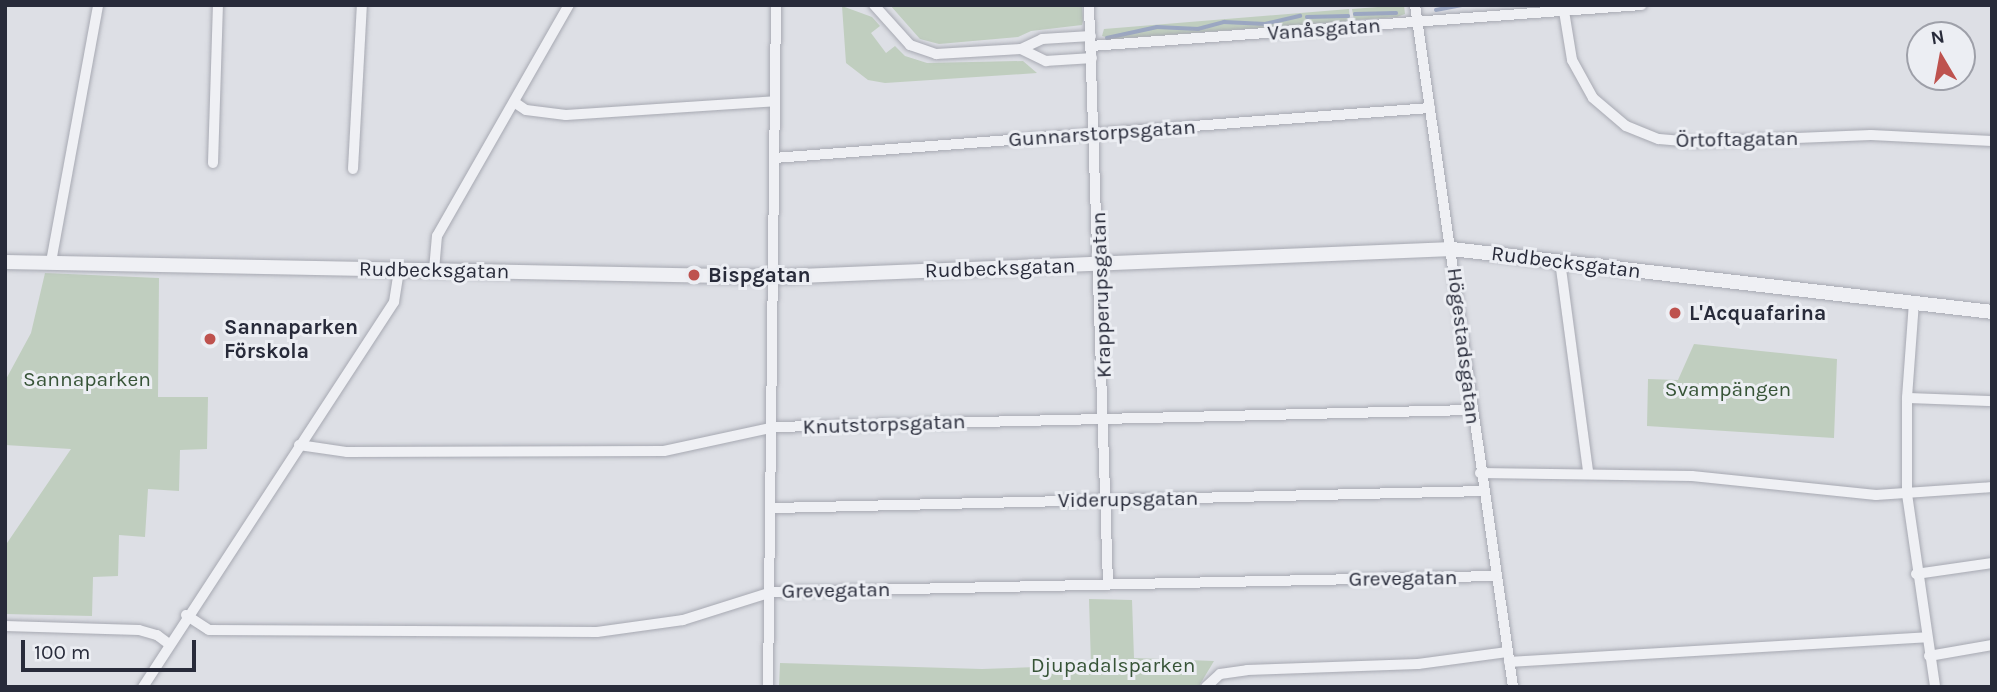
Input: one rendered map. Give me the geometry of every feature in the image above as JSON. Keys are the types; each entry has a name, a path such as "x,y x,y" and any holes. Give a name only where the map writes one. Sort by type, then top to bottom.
{"street":[{"path":"51,262 98,5"},
{"path":"213,163 218,5"},
{"path":"353,169 362,5"},
{"path":"434,270 437,236 569,5"},
{"path":"768,687 775,427 776,5"},
{"path":"874,5 910,45 922,51 949,55 1021,49 1045,61 1092,58"},
{"name":"Krapperupsgatan","path":"1089,5 1096,133 1108,584"},
{"name":"Högestadsgatan","path":"1415,5 1452,249 1480,473 1513,687"},
{"name":"Vanåsgatan","path":"1021,49 1042,39 1091,41 1418,22 1563,8 1641,5"},
{"name":"Örtoftagatan","path":"1563,8 1572,60 1593,98 1626,126 1659,139 1697,142 1871,135 1992,141"},
{"path":"514,102 526,110 566,115 775,101"},
{"name":"Gunnarstorpsgatan","path":"774,158 1430,108"},
{"name":"Rudbecksgatan","path":"5,262 775,277 1452,249 1992,312"},
{"path":"1560,261 1588,471"},
{"path":"143,687 186,615 394,302 399,269"},
{"path":"1914,302 1907,398 1907,494 1916,574 1935,687"},
{"path":"1907,398 1990,401"},
{"name":"Knutstorpsgatan","path":"299,445 347,452 401,453 664,451 775,427 1472,410"},
{"path":"1480,473 1588,471 1907,494 1992,486"},
{"name":"Viderupsgatan","path":"774,508 1483,491"},
{"path":"1916,574 1992,562"},
{"name":"Grevegatan","path":"186,615 209,629 597,632 683,620 772,592 1496,576"},
{"path":"5,626 139,630 157,635 169,645"},
{"path":"1206,687 1220,674 1926,637"},
{"path":"1929,656 1992,645"}],"green space":[{"path":"890,5 1082,5 1083,21 1082,25 1031,31 1018,37 939,44 920,39"},
{"path":"1404,5 1405,14 1397,17 1354,20 1352,9"},
{"path":"842,6 872,17 880,26 871,33 886,53 895,46 905,56 927,63 1023,61 1037,73 885,83 868,80 846,63"},
{"path":"1349,9 1350,21 1113,39 1102,36 1104,29"},
{"name":"Sannaparken","path":"45,273 159,278 158,397 208,397 207,449 180,450 179,491 148,489 145,537 119,535 118,576 93,577 92,616 5,614 5,546 71,449 5,445 5,381 31,333"},
{"name":"Svampängen","path":"1694,344 1837,359 1834,438 1647,426 1648,379 1678,380"},
{"name":"Djupadalsparken","path":"1089,599 1132,600 1134,658 1214,661 1199,686 779,687 780,663 982,669 1091,665"}],"waterway":[{"path":"1436,10 1462,5"},
{"path":"1498,5 1517,5"},
{"path":"1355,14 1396,13"},
{"path":"1107,38 1157,27 1198,29 1224,22 1265,24 1300,16"},
{"path":"1307,17 1348,16"}],"place":[{"name":"Bispgatan","path":"694,275"},
{"name":"L'Acquafarina","path":"1675,313"},
{"name":"Sannaparken Förskola","path":"210,339"}]}
